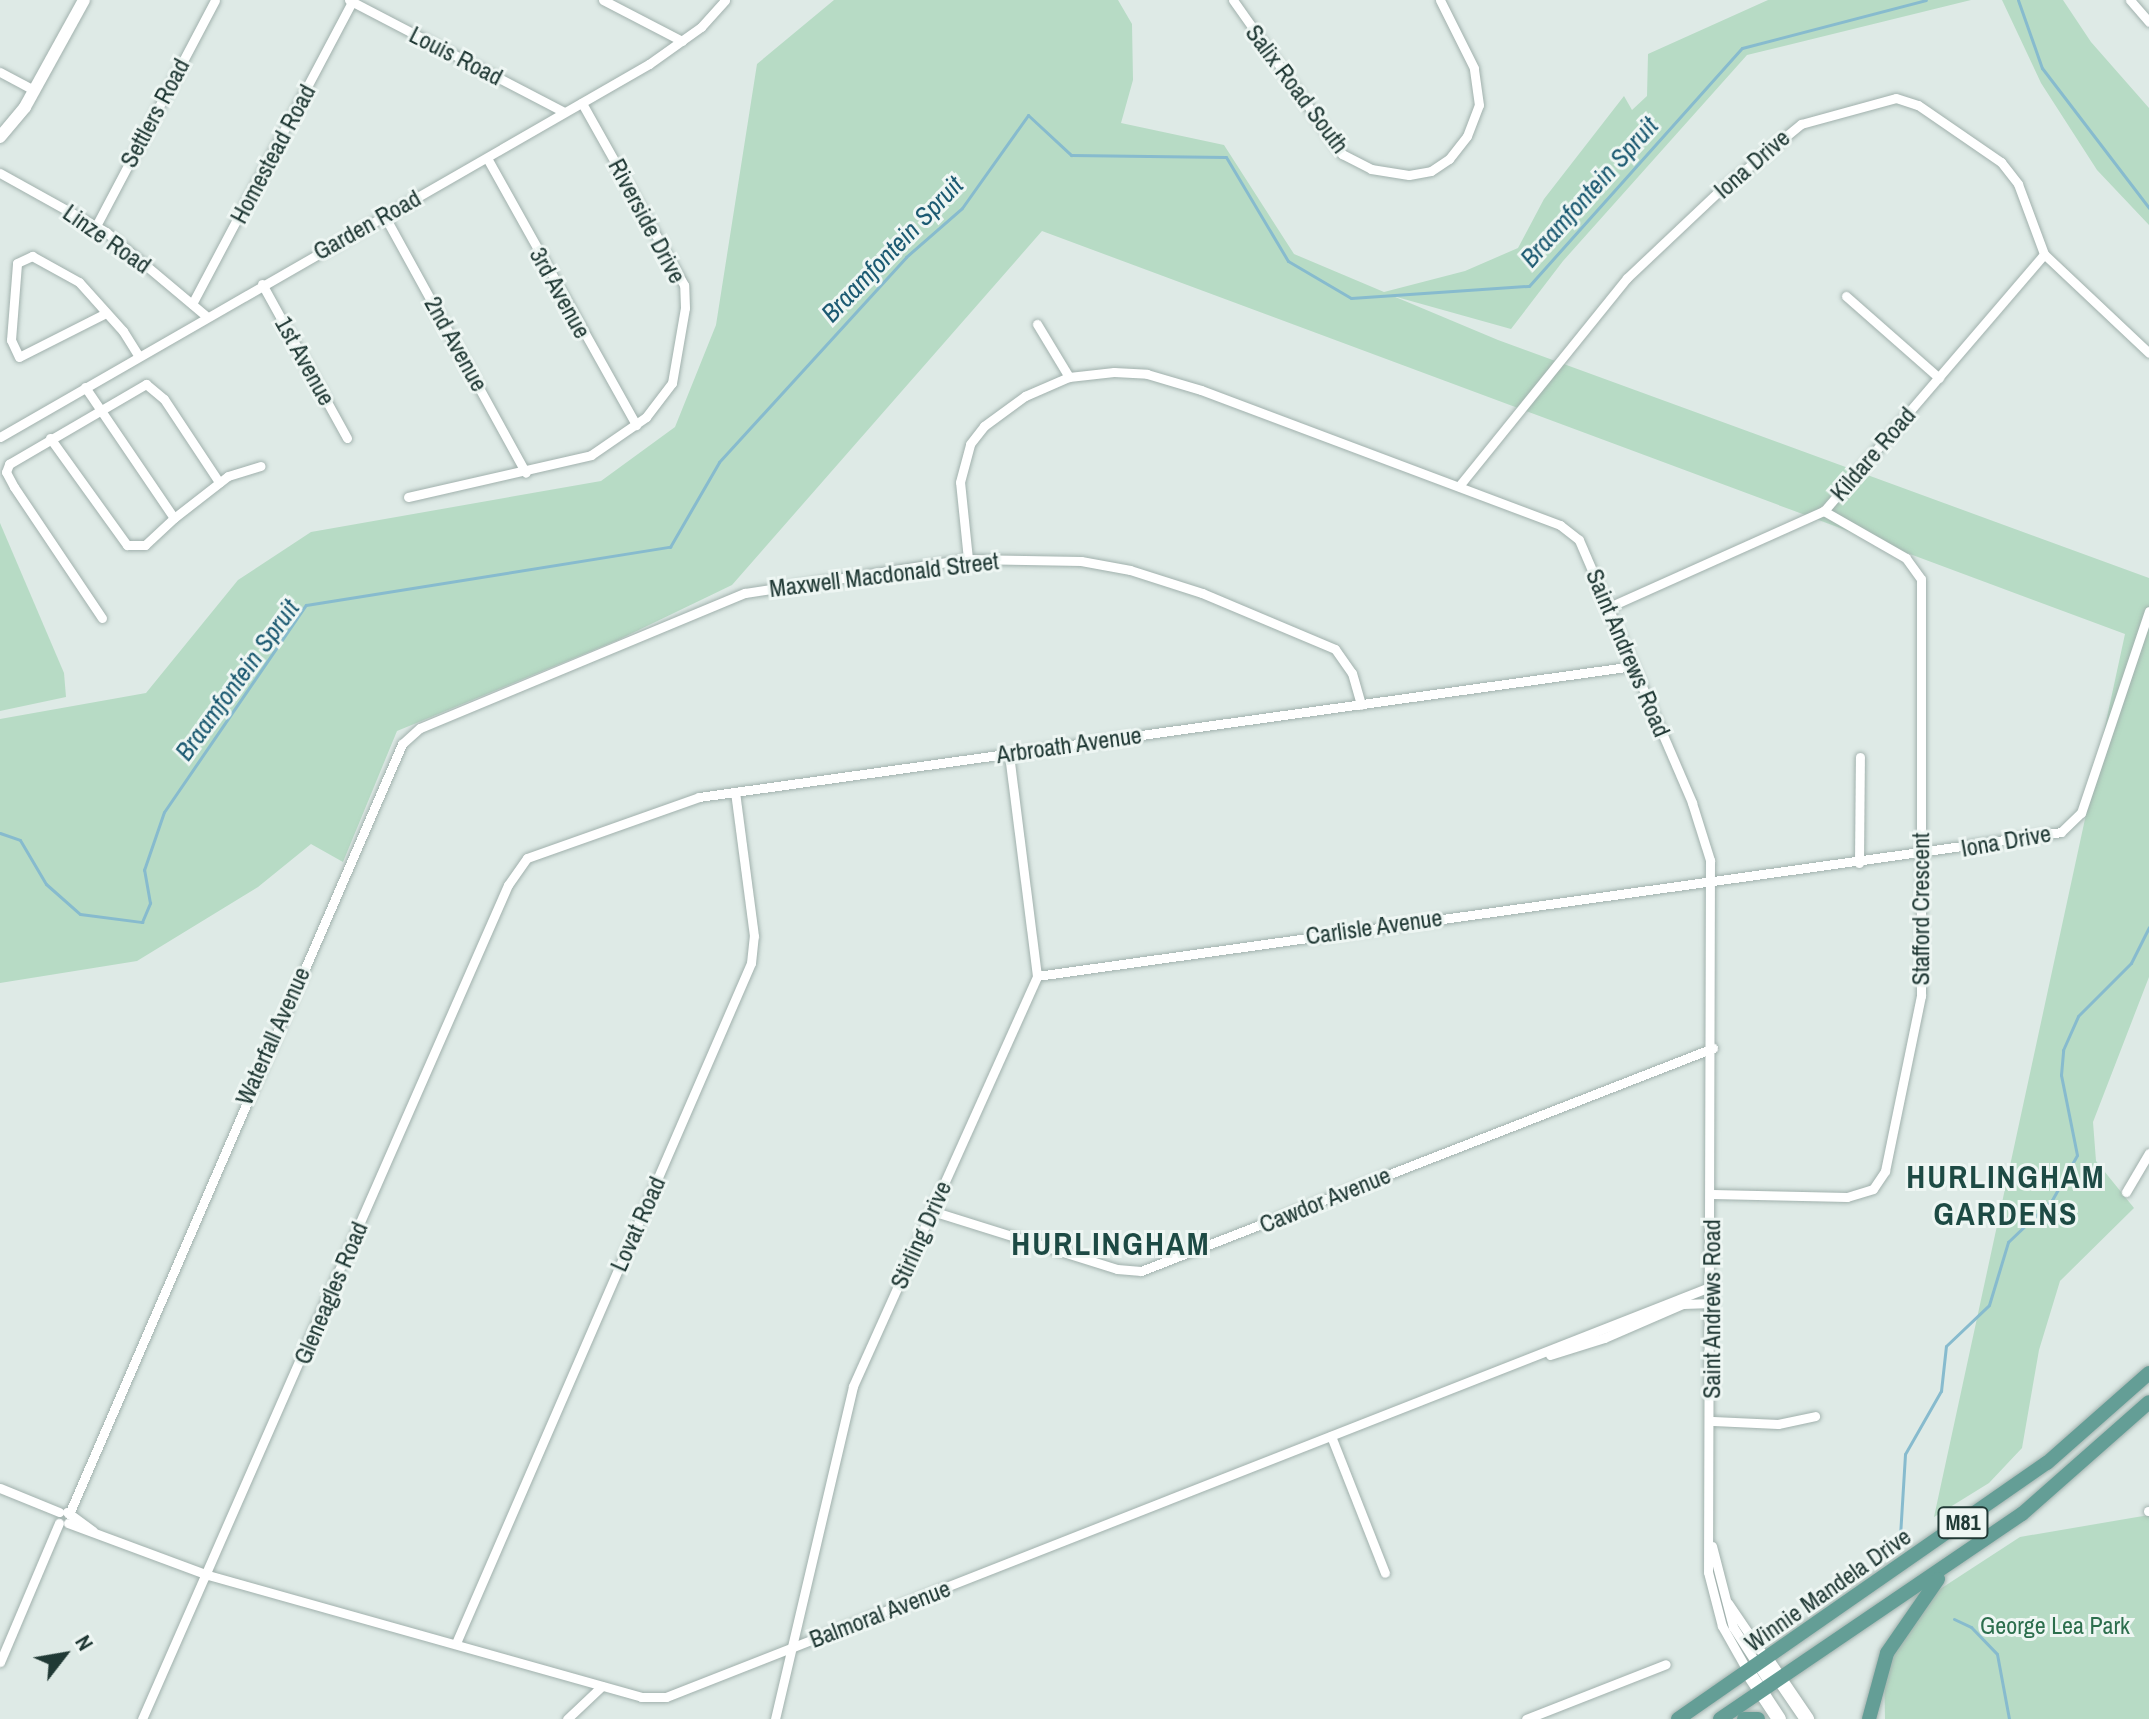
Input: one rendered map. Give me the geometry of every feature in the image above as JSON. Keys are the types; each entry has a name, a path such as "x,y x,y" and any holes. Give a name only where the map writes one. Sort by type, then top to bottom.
{"main road":[{"name":"Winnie Mandela Drive","path":"1678,1719 2047,1463 2149,1373"},
{"name":"Winnie Mandela Drive","path":"1720,1719 1943,1572 2022,1514 2149,1402"},
{"path":"1869,1719 1887,1653 1943,1572"},
{"path":"1757,1665 1770,1686 1779,1719"},
{"path":"1757,1665 1770,1686 1807,1719"},
{"path":"1744,1719 1758,1719"}],"street":[{"path":"0,137 34,90 84,0"},
{"name":"Settlers Road","path":"96,226 215,0"},
{"path":"603,0 682,41"},
{"name":"Garden Road","path":"0,437 138,355 582,103 682,41 725,0"},
{"name":"Salix Road South","path":"1233,0 1328,135 1356,164 1421,173 1458,150 1473,122 1479,85 1440,0"},
{"path":"2130,0 2149,22"},
{"name":"Louis Road","path":"350,1 564,112"},
{"name":"Homestead Road","path":"192,304 350,1"},
{"path":"0,72 34,90"},
{"name":"Iona Drive","path":"1459,486 1627,278 1801,124 1896,98 1918,105 2001,162 2018,184 2044,254 2149,353"},
{"name":"Riverside Drive","path":"408,497 526,473 591,455 636,425 672,383 685,292 582,103"},
{"name":"3rd Avenue","path":"487,158 636,425"},
{"name":"Linze Road","path":"0,173 96,226 206,316"},
{"name":"2nd Avenue","path":"384,215 526,473"},
{"name":"Kildare Road","path":"1609,607 1824,511 2044,254"},
{"path":"106,313 19,357 11,340 17,263 32,256 64,272 106,313 138,355"},
{"name":"1st Avenue","path":"262,284 347,438"},
{"path":"1846,296 1939,378"},
{"path":"1037,324 1069,377"},
{"name":"Saint Andrews Road","path":"968,559 960,482 970,444 1003,409 1069,377 1129,372 1167,378 1459,486 1569,530 1584,550 1706,838 1713,881 1713,1421 1708,1572 1716,1609 1757,1665"},
{"path":"102,618 6,472 12,461 138,386 150,387 173,411 219,482"},
{"path":"85,387 174,518"},
{"path":"50,438 127,545 145,545 219,482 261,466"},
{"name":"Stafford Crescent","path":"1712,1194 1847,1197 1864,1194 1880,1182 1921,996 1921,579 1906,558 1824,511"},
{"name":"Maxwell Macdonald Street","path":"564,672 745,593 968,559 1081,561 1130,570 1202,593 1335,649 1352,673 1361,705"},
{"name":"Iona Drive","path":"1713,881 2041,838 2074,822 2149,611"},
{"name":"Arbroath Avenue","path":"519,867 540,852 665,807 735,792 1633,666"},
{"name":"Waterfall Avenue","path":"0,1662 402,744 430,723 564,672"},
{"path":"1009,753 1037,976"},
{"path":"1859,863 1860,757"},
{"name":"Lovat Road","path":"456,1643 751,963 754,936 735,792"},
{"name":"Gleneagles Road","path":"142,1719 519,867"},
{"name":"Carlisle Avenue","path":"1037,976 1713,881"},
{"name":"Stirling Drive","path":"775,1719 788,1650 853,1386 1037,976"},
{"name":"Cawdor Avenue","path":"932,1211 1126,1271 1148,1270 1713,1048"},
{"path":"2126,1192 2149,1153"},
{"name":"Balmoral Avenue","path":"1623,1325 1712,1286"},
{"name":"Balmoral Avenue","path":"0,1488 93,1531 208,1575 641,1697 666,1697 1535,1357 1683,1304 1712,1303"},
{"path":"1713,1421 1778,1424 1815,1416"},
{"path":"1331,1436 1385,1573"},
{"name":"Saint Andrews Road","path":"1711,1543 1726,1600 1757,1665"},
{"path":"1526,1719 1666,1664"},
{"path":"567,1719 602,1686"}],"green space":[{"path":"834,0 1118,0 1132,24 1133,80 1121,123 1224,145 1294,254 1384,292 1465,271 1518,248 1544,199 1624,96 1632,110 1647,96 1648,54 1768,0 1971,0 1747,55 1563,261 1511,329 1393,296 1498,340 2149,578 2149,977 2093,1122 2096,1161 2134,1208 2060,1281 2039,1350 2022,1448 1989,1483 1934,1517 2125,634 1042,231 732,585 618,640 397,731 343,862 311,844 258,887 137,961 0,983 0,719 146,693 238,580 311,532 601,481 675,427 716,325 757,64"},
{"path":"2002,0 2063,0 2091,42 2149,108 2149,225 2097,170 2041,83"},
{"path":"0,523 64,673 66,697 0,711"},
{"name":"George Lea Park","path":"2149,1515 2149,1719 1885,1719 1884,1671 1934,1593 2020,1537"}],"waterway":[{"name":"Braamfontein Spruit","path":"0,833 20,840 46,884 80,914 142,922 150,903 144,870 164,812 306,605 670,547 719,462 906,257 962,208 1028,115 1071,155 1226,157 1288,261 1351,298 1529,286 1742,48 1926,0"},
{"name":"Braamfontein Spruit","path":"2018,0 2042,68 2149,208"},
{"path":"1900,1536 1905,1454 1941,1391 1946,1346 1989,1305 2008,1242 2052,1200 2077,1155 2061,1075 2063,1050 2078,1016 2131,963 2149,927"},
{"path":"1954,1619 1971,1627 1997,1654 2009,1719"}],"district":[{"name":"HURLINGHAM GARDENS","path":"2006,1196"},
{"name":"HURLINGHAM","path":"1111,1244"}]}
